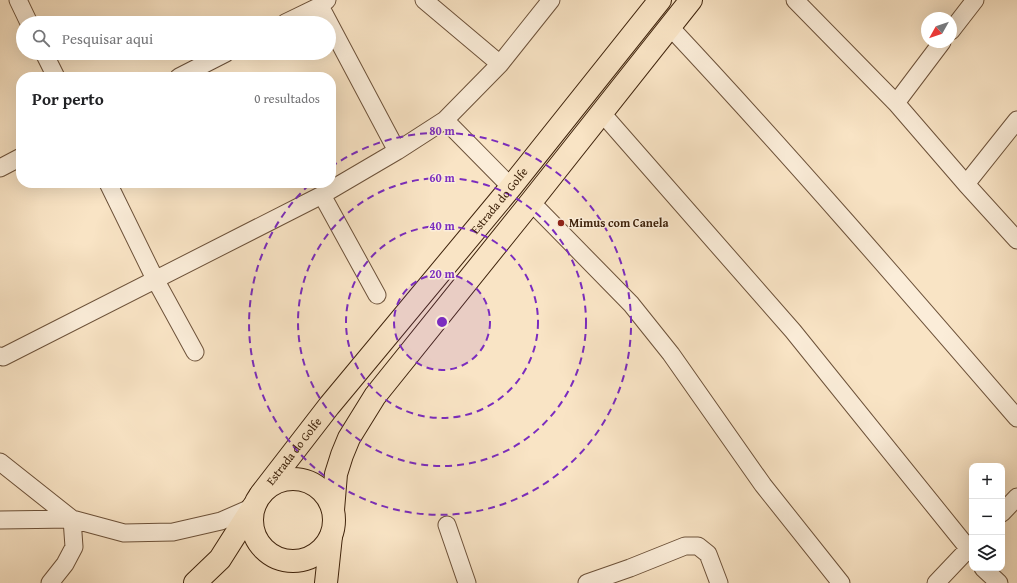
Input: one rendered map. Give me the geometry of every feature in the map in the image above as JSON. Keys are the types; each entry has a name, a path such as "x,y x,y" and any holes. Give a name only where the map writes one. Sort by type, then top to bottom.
{"highway":[{"name":"Estrada do Golfe","path":"257,500 329,406 511,187 660,0"},
{"path":"326,583 331,536 334,523 333,510 336,474 349,438 375,396 532,202 690,0"},
{"name":"Estrada do Golfe","path":"257,500 271,485 282,480 295,479 308,482 319,488 328,498 333,510"},
{"path":"257,500 251,521 254,535 261,547 272,556 285,561 299,562 313,557 324,548 331,536"},
{"path":"195,583 220,559 257,500"}],"street":[{"path":"18,0 26,16"},
{"path":"424,0 500,64"},
{"path":"336,187 397,151 445,120 500,64 551,0"},
{"path":"795,0 896,103 1017,240"},
{"path":"957,23 975,0"},
{"path":"298,16 323,3 330,16"},
{"path":"670,27 751,114 860,236 1017,418"},
{"path":"336,29 397,151"},
{"path":"896,103 937,48"},
{"path":"48,60 54,72"},
{"path":"189,72 212,60"},
{"path":"601,112 793,331 969,547"},
{"path":"445,120 511,187"},
{"path":"966,184 1017,120"},
{"path":"0,168 16,160"},
{"path":"110,188 155,279 195,352"},
{"path":"0,356 4,357 334,188"},
{"path":"322,195 377,295"},
{"path":"532,202 631,304 671,354 763,485 841,583"},
{"path":"0,462 72,519 74,547 50,583"},
{"path":"0,520 72,519 124,533 173,532 221,520 257,500"},
{"path":"447,525 467,583"},
{"path":"588,583 633,576 685,546 698,546 708,554 719,583"},
{"path":"936,583 969,551"},
{"path":"986,571 999,583"}],"place":[{"name":"Mimus com Canela","path":"561,223"}]}
